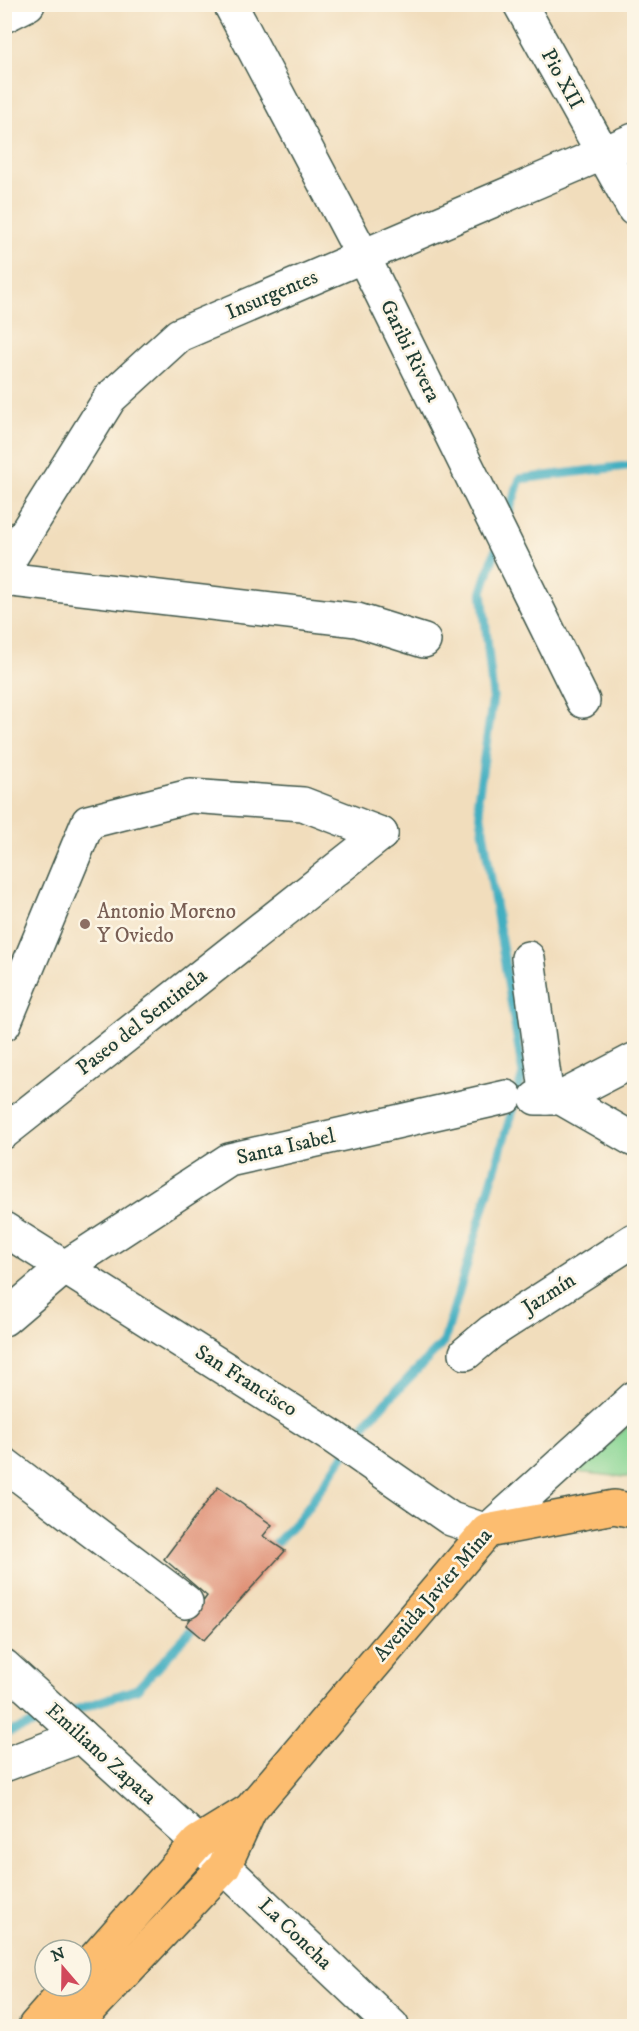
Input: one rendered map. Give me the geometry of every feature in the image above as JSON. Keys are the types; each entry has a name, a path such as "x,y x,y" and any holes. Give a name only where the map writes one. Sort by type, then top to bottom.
{"main road":[{"path":"487,1531 614,1507 634,1511"},
{"name":"Avenida Javier Mina","path":"74,2026 224,1867 250,1810 487,1531"},
{"name":"Avenida Javier Mina","path":"93,1960 198,1842 250,1810"},
{"path":"35,2026 60,1998"}],"street":[{"path":"4,16 28,4"},
{"name":"Garibi Rivera","path":"230,4 363,256 583,701"},
{"name":"Pio XII","path":"520,4 634,209"},
{"name":"Insurgentes","path":"8,552 110,398 179,335 634,140"},
{"path":"4,579 357,620 423,641"},
{"name":"Paseo del Sentinela","path":"4,1024 88,822 190,796 303,804 381,834 4,1132"},
{"path":"528,958 538,1098 634,1140"},
{"name":"Santa Isabel","path":"4,1319 65,1267 229,1160 414,1118 538,1098 634,1060"},
{"name":"San Francisco","path":"4,1229 333,1437 451,1519 487,1531"},
{"name":"Jazmín","path":"466,1353 491,1332 634,1240"},
{"name":"Avenida Javier Mina","path":"487,1531 634,1398"},
{"path":"4,1464 186,1602"},
{"name":"Emiliano Zapata","path":"4,1666 26,1696 78,1733 198,1842"},
{"path":"4,1765 78,1733"},
{"name":"La Concha","path":"198,1842 392,2026"}],"green space":[{"path":"634,1421 634,1478 576,1472"}],"building":[{"path":"218,1487 272,1525 263,1536 285,1551 204,1640 186,1625 207,1596 164,1559"}],"waterway":[{"path":"505,524 520,479 634,465"},
{"path":"268,1552 301,1517 369,1419 444,1342 523,1074 478,799 493,697 482,591 497,546"},
{"path":"66,1713 137,1689 200,1622"},
{"path":"4,1734 50,1718"}],"place":[{"name":"Antonio Moreno Y Oviedo","path":"85,924"}]}
